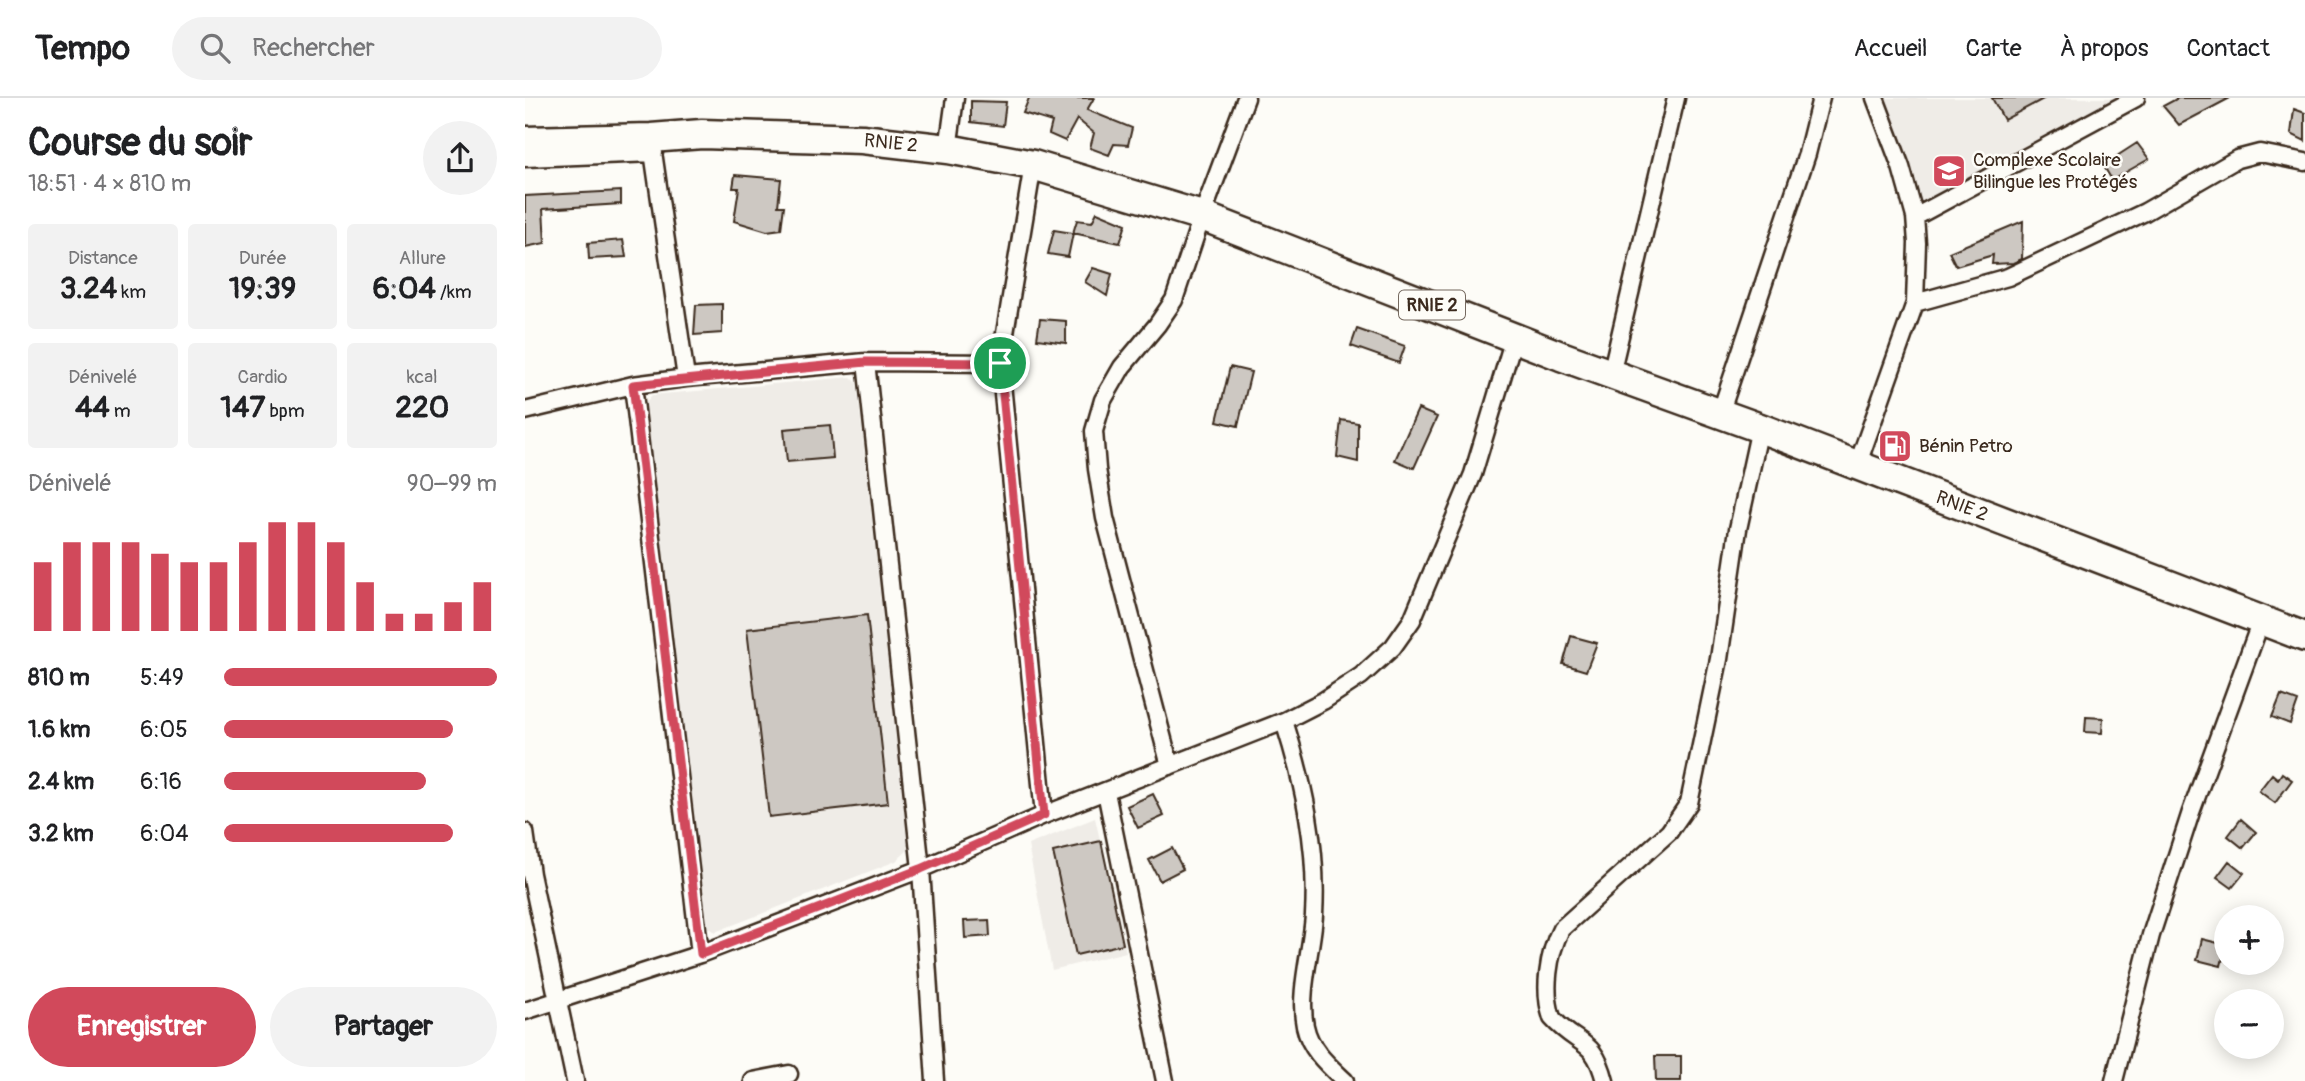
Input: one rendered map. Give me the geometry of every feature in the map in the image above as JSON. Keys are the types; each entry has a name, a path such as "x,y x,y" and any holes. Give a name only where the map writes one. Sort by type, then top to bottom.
{"highway":[{"name":"RNIE 2","path":"525,141 653,146 702,134 862,139 948,149 1033,165 1202,216 1514,338 1760,428 2305,637"}],"street":[{"path":"948,149 955,98"},
{"path":"1170,766 1105,518 1094,431 1103,400 1122,367 1174,300 1246,98"},
{"path":"1611,374 1676,98"},
{"path":"1720,414 1807,154 1821,98"},
{"path":"1857,466 1915,303 1916,217 1901,167 1875,98"},
{"path":"1916,217 2136,98"},
{"path":"525,158 653,146 686,378"},
{"path":"1915,303 2008,277 2145,212 2237,159 2260,153 2305,162"},
{"path":"1033,165 1000,363 1044,815"},
{"path":"525,1011 701,954 921,869 1044,815 1106,793 1216,746 1284,721 1323,701 1361,676 1392,647 1412,620 1473,474 1514,338"},
{"path":"866,362 921,869 935,1081"},
{"path":"525,411 633,385 686,378 866,362 1000,363"},
{"path":"633,385 701,954"},
{"path":"1605,1081 1594,1051 1552,1018 1547,991 1553,944 1561,929 1669,832 1689,803 1719,659 1740,519 1760,428"},
{"path":"2114,1081 2151,935 2191,812 2261,621"},
{"path":"1284,721 1299,770 1315,870 1314,918 1304,997 1304,1024 1319,1056 1345,1081"},
{"path":"1106,793 1165,1081"},
{"path":"525,832 531,874 575,1081"},
{"path":"753,1081 789,1074"}],"shaded area":[{"name":"Complexe Scolaire Bilingue les Protégés","path":"1874,98 2136,98 1915,217"},
{"path":"851,377 857,383 908,850 896,861 715,932 707,927 645,403 652,395"},
{"path":"1095,818 1126,952 1052,970 1028,845"}],"building":[{"path":"1029,98 1094,98 1087,110 1132,128 1128,145 1114,144 1109,155 1090,148 1094,133 1077,119 1065,141 1049,134 1052,122 1023,113"},
{"path":"1992,98 2045,98 2004,120"},
{"path":"2178,98 2230,98 2179,125 2163,106"},
{"path":"971,101 1006,102 1003,126 971,122"},
{"path":"2294,109 2305,113 2305,141 2291,134"},
{"path":"2137,143 2149,159 2112,180 2103,165"},
{"path":"735,175 781,179 778,206 784,206 781,229 767,231 734,221 739,188 733,188"},
{"path":"621,191 621,204 543,209 545,243 525,247 525,196"},
{"path":"1097,212 1126,224 1120,243 1073,233 1077,220 1092,222"},
{"path":"2023,221 2022,259 2013,263 1992,264 1993,255 1956,266 1949,252"},
{"path":"1054,230 1073,233 1068,257 1048,254"},
{"path":"623,240 626,257 589,259 588,243"},
{"path":"1093,268 1112,274 1107,296 1085,282"},
{"path":"722,304 722,333 694,335 696,305"},
{"path":"1040,319 1066,321 1066,343 1037,339"},
{"path":"1357,329 1405,346 1399,363 1351,346"},
{"path":"1230,367 1251,372 1238,426 1217,421"},
{"path":"1418,409 1437,417 1414,468 1395,460"},
{"path":"1341,420 1358,423 1358,462 1337,457"},
{"path":"830,425 833,458 787,462 784,429"},
{"path":"867,615 888,803 769,817 747,629"},
{"path":"1571,636 1597,643 1586,671 1563,664"},
{"path":"2281,695 2298,701 2290,724 2272,717"},
{"path":"2086,717 2103,718 2102,733 2085,732"},
{"path":"2282,773 2292,780 2275,803 2259,791 2272,774 2278,779"},
{"path":"1153,794 1164,816 1138,828 1127,806"},
{"path":"2241,819 2256,832 2243,848 2228,836"},
{"path":"1101,841 1123,944 1076,955 1053,852"},
{"path":"1172,848 1183,869 1160,881 1149,860"},
{"path":"2229,861 2244,873 2232,888 2217,877"},
{"path":"989,920 990,936 965,938 964,921"},
{"path":"2202,939 2214,942 2214,964 2197,960"},
{"path":"1655,1056 1681,1056 1681,1081 1656,1081"}],"place":[{"name":"Complexe Scolaire Bilingue les Protégés","path":"1949,171"},
{"name":"Bénin Petro","path":"1895,446"}],"route":[{"path":"866,362 1000,363 1044,815 921,869 701,954 633,385 866,362"}]}
